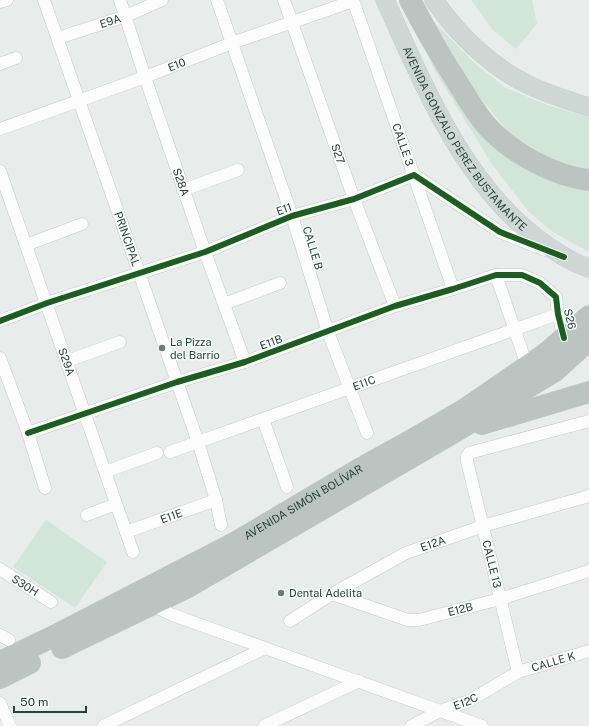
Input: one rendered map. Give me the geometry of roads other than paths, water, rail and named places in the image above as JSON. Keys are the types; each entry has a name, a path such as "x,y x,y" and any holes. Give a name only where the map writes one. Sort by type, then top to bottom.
{"highway":[{"path":"410,0 442,59 472,106 487,125 506,142 536,163 577,179 589,180"},
{"name":"AVENIDA SIMÓN BOLÍVAR","path":"0,678 188,587 453,433 555,371 577,339 589,316"},
{"name":"AVENIDA SIMÓN BOLÍVAR","path":"0,662 52,637 250,534 360,468 465,409 545,354 577,339"},
{"path":"453,433 589,392"}],"main road":[{"name":"AVENIDA GONZALO PEREZ BUSTAMANTE","path":"385,0 423,82 459,151 479,180 530,234 564,257 589,268"},
{"path":"434,0 443,14 469,42 508,73 530,86 551,95 586,102"}],"street":[{"path":"0,2 7,0"},
{"name":"PRINCIPAL","path":"44,0 178,382 216,500 221,525"},
{"name":"S28A","path":"120,0 205,252 245,362"},
{"name":"E9A","path":"58,38 126,16 162,0"},
{"name":"CALLE B","path":"216,0 292,216 328,332 351,388 367,433"},
{"name":"S27","path":"284,0 354,199 395,306"},
{"name":"E10","path":"0,129 353,0"},
{"name":"CALLE 3","path":"353,0 453,289"},
{"path":"0,64 16,58"},
{"path":"184,190 238,170"},
{"name":"S29A","path":"0,171 133,552"},
{"path":"414,175 500,232 564,257"},
{"name":"E11","path":"0,321 47,303 205,252 292,216 354,199 414,175"},
{"path":"421,197 426,194 441,194"},
{"path":"26,245 82,224"},
{"path":"496,275 524,357"},
{"name":"E11B","path":"28,433 85,415 178,382 245,362 395,306 496,275 522,275"},
{"name":"S26","path":"522,275 540,282 556,297 558,314 577,339"},
{"path":"224,304 280,283"},
{"name":"E11C","path":"170,452 558,314"},
{"path":"67,361 120,342"},
{"path":"0,358 28,433 44,488"},
{"path":"263,419 287,488"},
{"name":"CALLE 13","path":"518,672 467,456 469,453 589,421"},
{"path":"105,472 157,453"},
{"name":"E12A","path":"290,621 332,594 406,553 483,526 589,496"},
{"name":"E11E","path":"126,532 216,500"},
{"path":"87,515 116,504"},
{"name":"S30H","path":"0,568 51,602"},
{"name":"E12B","path":"332,594 408,620 419,620 500,599 589,571"},
{"path":"151,605 440,712 482,726"},
{"path":"103,726 265,648"},
{"name":"CALLE K","path":"518,672 589,651"},
{"name":"E12C","path":"411,726 440,712 469,701 518,672"},
{"path":"264,726 359,681"},
{"path":"0,703 10,726"}],"place":[{"name":"La Pizza del Barrio","path":"162,348"},
{"name":"Dental Adelita","path":"281,593"}]}
